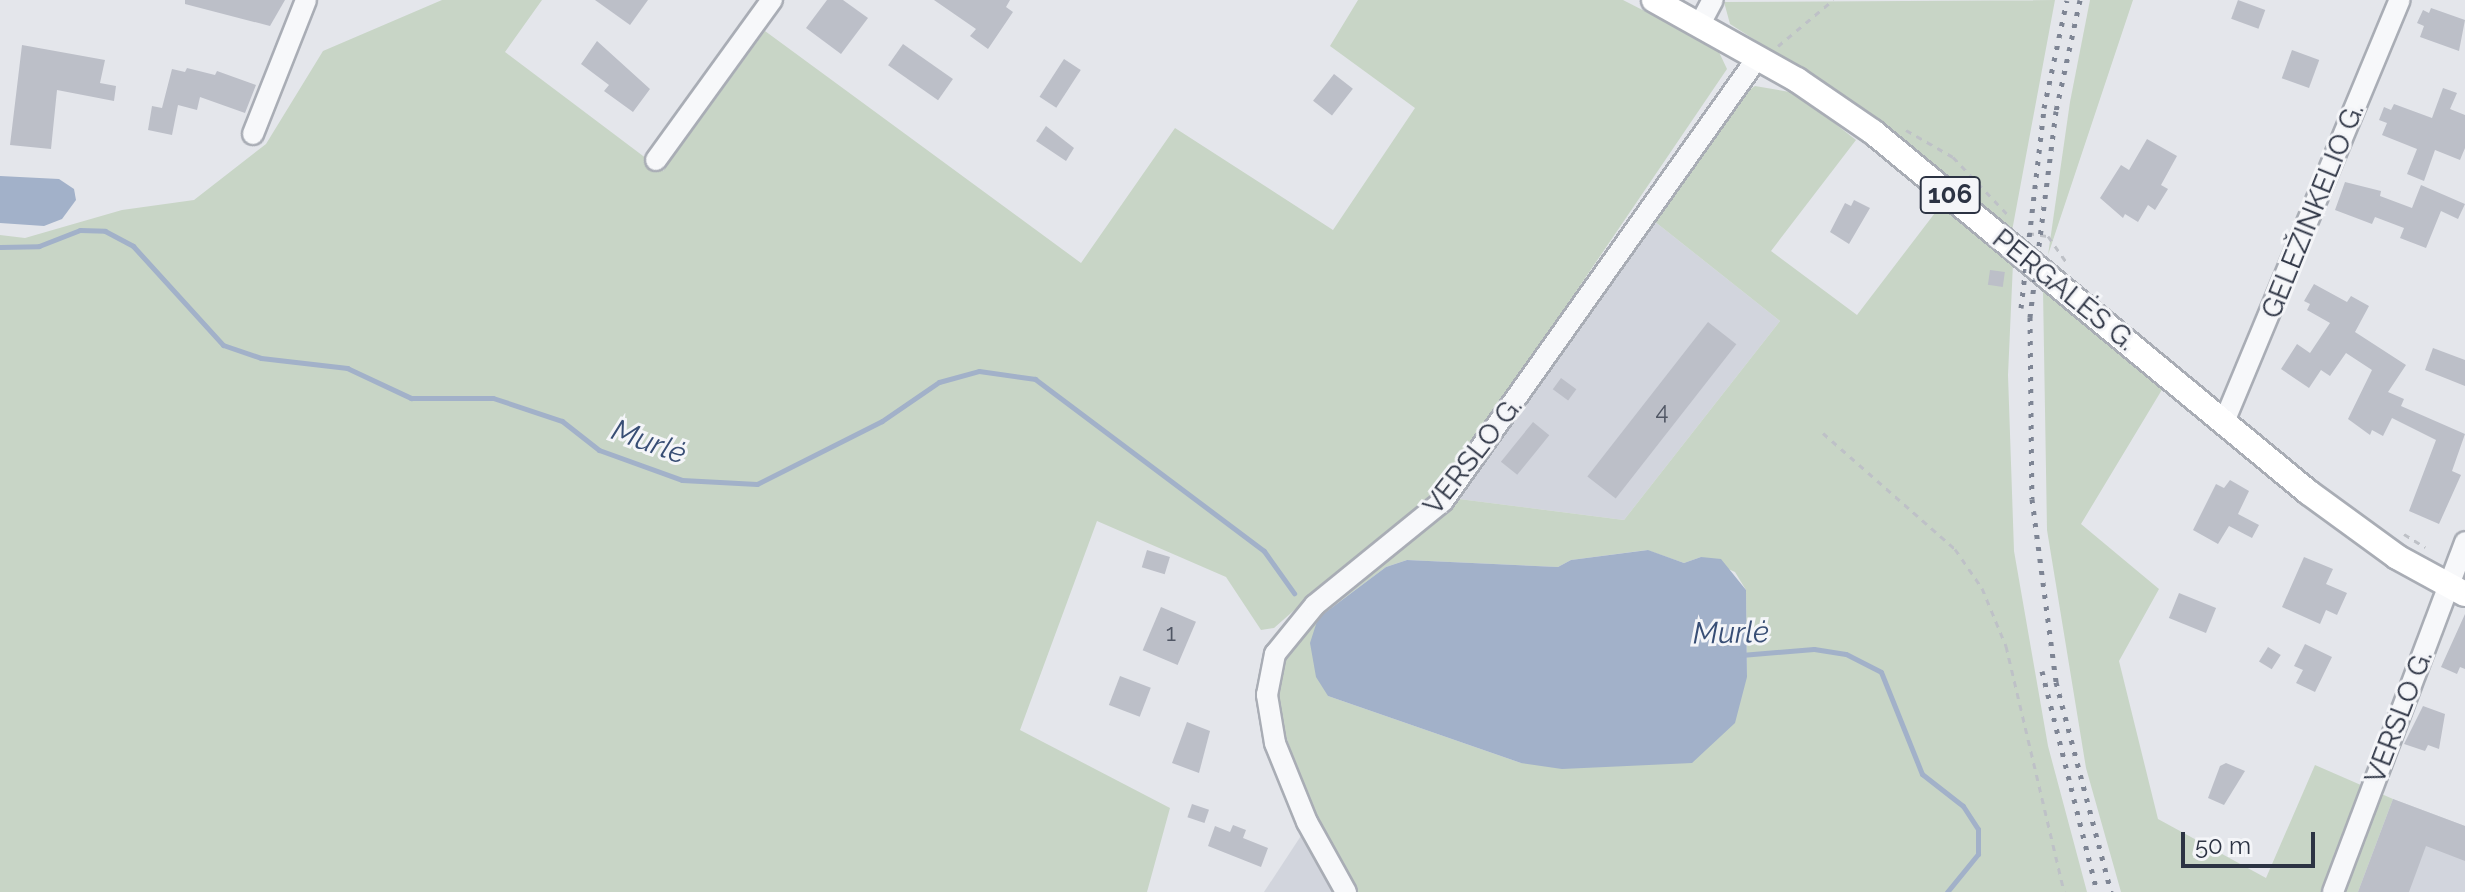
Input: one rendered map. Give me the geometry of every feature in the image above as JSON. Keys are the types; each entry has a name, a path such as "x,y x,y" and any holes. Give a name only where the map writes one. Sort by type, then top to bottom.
{"main road":[{"name":"PERGALĖS G.","path":"1654,0 1758,57 1873,132 2308,492 2397,557 2457,590"}],"street":[{"path":"253,134 306,0"},
{"path":"656,160 772,0"},
{"path":"1700,24 1713,0"},
{"name":"GELEŽINKELIO G.","path":"2224,422 2400,0"},
{"name":"VERSLO G.","path":"1346,892 1307,822 1275,743 1267,695 1275,654 1315,605 1443,501 1758,57"},
{"name":"VERSLO G.","path":"2333,892 2457,590 2465,542"}],"path":[{"path":"1758,57 1787,42 1833,0"},
{"path":"1823,433 1955,549 1982,588 2006,646 2064,892"}],"shaded area":[{"path":"1649,217 1780,321 1624,520 1459,499"},
{"path":"2393,799 2465,826 2465,892 2358,892"},
{"path":"1314,816 1357,892 1264,892"}],"green space":[{"path":"442,0 542,0 505,52 663,171 765,31 1081,263 1175,128 1333,230 1415,108 1330,46 1358,0 1623,0 1718,50 1727,69 1459,464 1418,513 1333,576 1274,628 1261,630 1226,577 1097,521 1020,730 1170,808 1147,892 0,892 0,235 25,238 122,210 194,200 266,144 323,51"},
{"path":"2055,0 2012,231 1835,91 1730,24 1724,2"},
{"path":"2090,0 2133,0 2048,255 2070,102"},
{"path":"1755,86 1796,93 1856,140 1771,251 1857,315 1941,205 2013,263 2008,375 2014,551 2048,746 2087,892 1357,892 1314,816 1281,722 1277,687 1283,652 1305,622 1459,499 1624,520 1780,321 1649,217 1736,99","holes":["1647,550 1684,563 1701,557 1735,572 1746,590 1747,677 1521,763 1328,696 1318,618 1386,567 1407,560 1558,567 1571,560"]},
{"path":"2043,290 2163,388 2081,524 2159,589 2119,661 2158,819 2266,878 2315,765 2393,799 2358,892 2121,892 2086,768 2047,530"}],"water":[{"path":"0,176 59,179 74,189 76,200 62,219 44,226 0,223"},
{"path":"1648,550 1684,563 1701,557 1721,559 1746,590 1747,677 1735,723 1692,763 1562,769 1521,763 1328,696 1316,677 1310,643 1318,618 1386,567 1407,560 1558,567 1571,560"}],"building":[{"path":"185,0 285,0 270,26 185,4"},
{"path":"595,0 648,0 630,25"},
{"path":"827,0 843,0 868,18 841,54 806,28"},
{"path":"934,0 1010,0 1006,7 1013,12 988,49 970,36 976,29"},
{"path":"2238,0 2265,10 2258,29 2231,19"},
{"path":"2431,8 2465,20 2459,51 2420,37 2424,26 2417,23 2423,10 2429,13"},
{"path":"597,41 650,89 633,112 604,91 609,85 581,64"},
{"path":"903,44 953,79 938,100 888,65"},
{"path":"22,45 105,60 100,83 116,86 114,101 57,90 51,149 10,145"},
{"path":"2292,50 2319,60 2309,88 2282,78"},
{"path":"1064,59 1081,70 1056,108 1039,97"},
{"path":"187,68 215,75 217,71 256,85 245,113 200,97 197,110 178,105 172,135 148,130 152,106 162,108 172,69 185,72"},
{"path":"1334,74 1353,89 1332,116 1313,101"},
{"path":"2443,88 2457,93 2450,109 2465,115 2465,148 2460,160 2435,150 2424,181 2407,174 2417,149 2382,135 2387,123 2379,120 2384,107 2391,110 2394,104 2432,118"},
{"path":"1046,126 1074,148 1066,161 1036,141"},
{"path":"2147,139 2177,156 2161,185 2168,189 2155,210 2148,205 2138,222 2125,214 2123,218 2100,198 2121,165 2129,170"},
{"path":"2345,182 2381,191 2380,196 2412,208 2421,185 2465,204 2458,219 2441,211 2426,248 2400,238 2404,228 2375,217 2372,224 2335,210"},
{"path":"1854,200 1870,208 1849,244 1830,232 1845,203 1851,206"},
{"path":"1990,270 2005,272 2003,287 1988,285"},
{"path":"2314,284 2347,302 2351,296 2369,306 2355,332 2406,365 2388,392 2404,399 2401,406 2465,434 2452,471 2461,475 2439,524 2409,511 2436,440 2392,418 2383,436 2372,430 2370,435 2348,419 2372,370 2346,353 2330,376 2321,370 2309,388 2281,369 2297,344 2310,353 2330,323 2307,310 2310,304 2304,301"},
{"path":"1708,322 1736,344 1616,499 1587,476"},
{"path":"2433,348 2465,360 2465,386 2425,370"},
{"path":"1561,378 1576,389 1568,400 1553,389"},
{"path":"1533,422 1549,435 1517,475 1501,462"},
{"path":"2230,480 2249,491 2238,514 2259,525 2252,538 2229,526 2218,544 2193,530 2216,484 2224,488"},
{"path":"1147,550 1170,557 1165,574 1142,567"},
{"path":"2304,557 2333,569 2326,584 2347,593 2337,615 2326,610 2320,624 2282,607"},
{"path":"2179,593 2216,608 2206,633 2169,618"},
{"path":"1161,607 1196,622 1178,665 1143,650"},
{"path":"2465,614 2465,669 2460,667 2457,674 2441,667"},
{"path":"2305,644 2332,657 2315,692 2296,683 2303,670 2294,666"},
{"path":"2268,647 2281,655 2272,669 2259,661"},
{"path":"1120,676 1151,688 1140,717 1109,705"},
{"path":"2423,706 2445,714 2439,749 2428,745 2425,751 2404,744"},
{"path":"1187,722 1210,731 1199,773 1172,763"},
{"path":"2226,763 2245,771 2224,805 2208,798 2220,766"},
{"path":"2393,799 2465,826 2465,861 2426,846 2409,892 2358,892"},
{"path":"1192,804 1209,810 1204,823 1187,817"},
{"path":"1233,825 1246,830 1243,838 1268,848 1261,867 1208,846 1215,826 1230,832"}],"waterway":[{"name":"Murlė","path":"0,247 39,246 80,230 105,231 133,246 223,345 261,358 347,368 411,398 493,398 562,421 599,450 682,480 757,484 882,421 939,382 979,371 1035,379 1264,551 1294,593"},
{"name":"Murlė","path":"1741,655 1814,649 1846,654 1881,672 1922,774 1963,806 1978,829 1978,854 1947,892"}],"railway":[{"path":"2021,308 2044,108 2067,0"},
{"path":"2080,0 2056,111 2030,317 2032,499 2056,682 2111,892"},
{"path":"2042,671 2097,892"}]}
